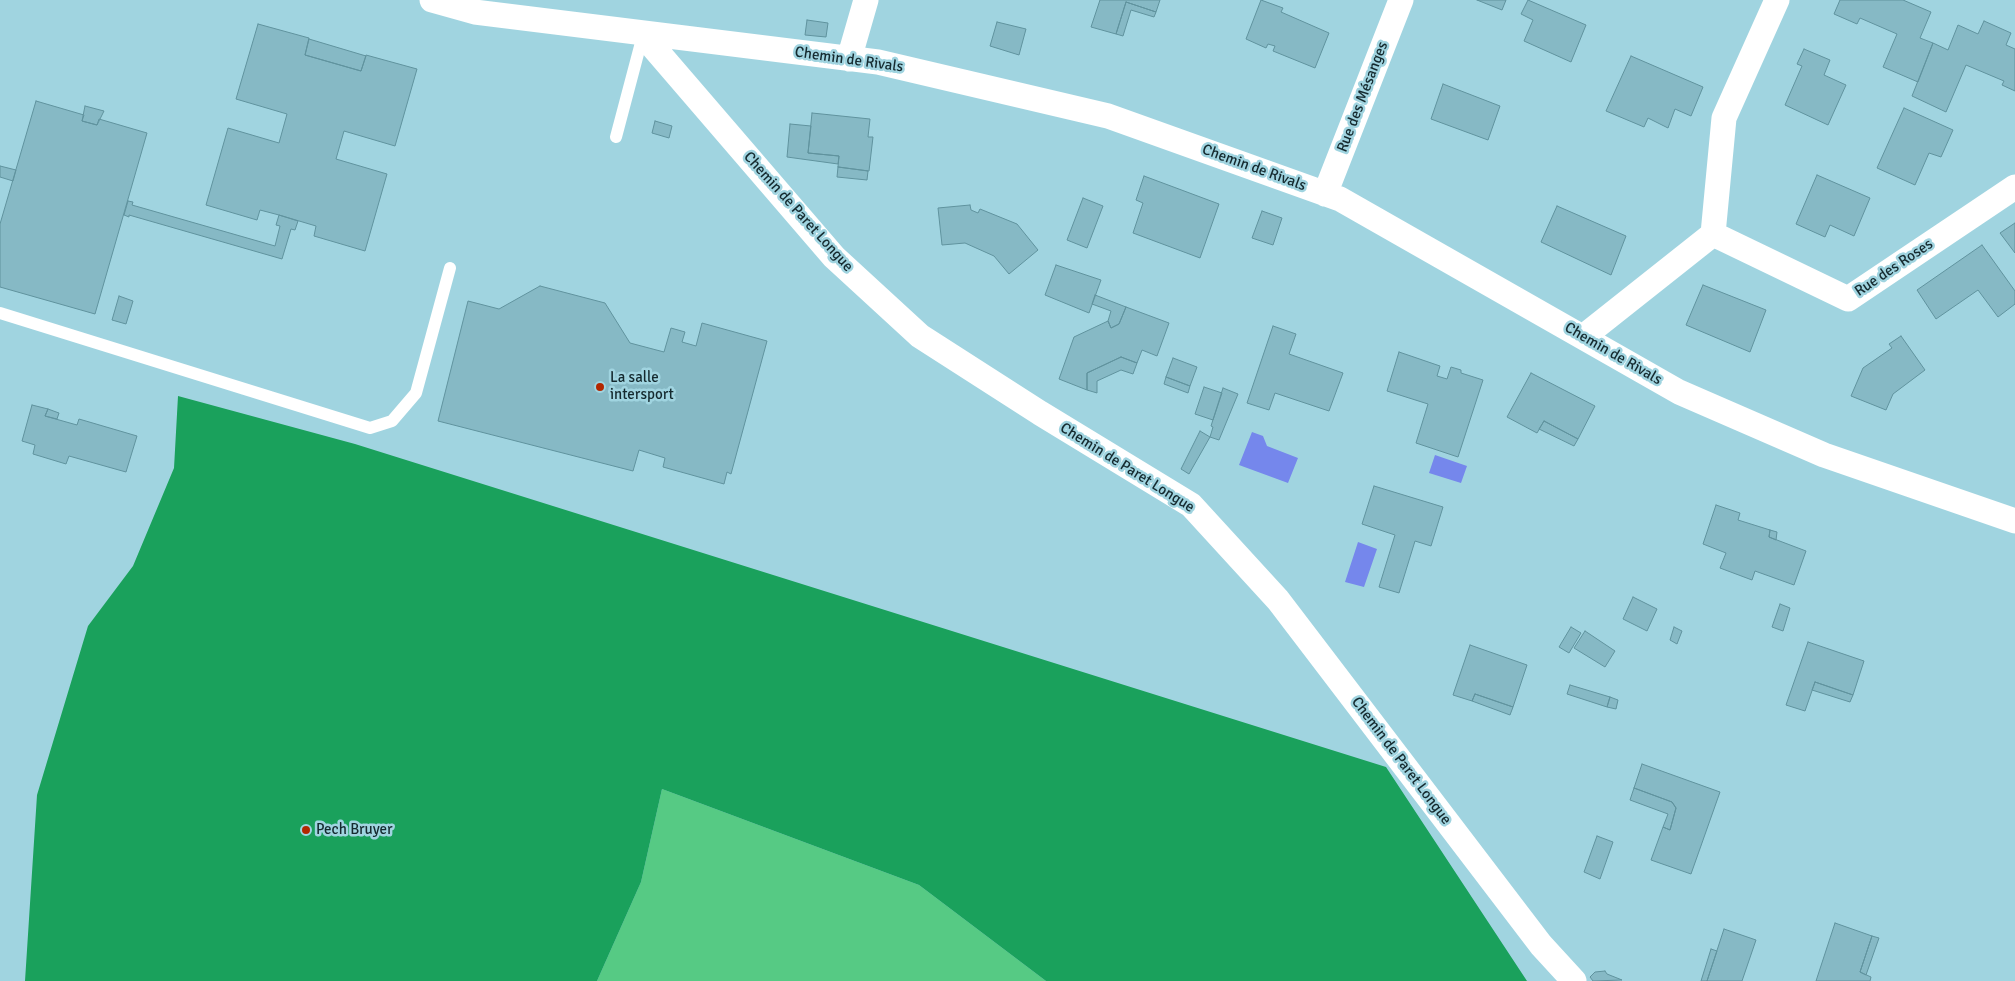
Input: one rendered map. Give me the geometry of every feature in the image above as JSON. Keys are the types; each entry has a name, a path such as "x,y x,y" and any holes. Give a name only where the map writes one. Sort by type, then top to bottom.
{"street":[{"name":"Chemin de Rivals","path":"432,0 643,35 878,62 1108,116 1340,199 1679,392 1824,455 2015,522"},
{"path":"849,59 866,0"},
{"name":"Rue des Mésanges","path":"1325,194 1401,0"},
{"path":"1583,337 1713,234 1724,118 1777,0"},
{"name":"Chemin de Paret Longue","path":"643,35 834,257 920,336 1040,413 1191,505 1278,600 1541,945 1574,981"},
{"name":"Rue des Roses","path":"1713,234 1848,298 2015,187"}],"lane":[{"path":"616,137 643,35"},
{"path":"0,313 370,428 392,421 416,392 450,268"}],"green space":[{"path":"178,396 355,444 1386,767 1527,981 1046,981 919,885 662,789 641,882 597,981 25,981 37,795 88,626 133,566 174,468"},
{"path":"662,789 919,885 1046,981 597,981 641,882"}],"water":[{"path":"1252,432 1263,436 1267,446 1298,458 1288,483 1239,465"},
{"path":"1435,455 1467,466 1461,483 1429,473"},
{"path":"1358,542 1377,549 1364,587 1345,582"}],"building":[{"path":"1100,0 1160,0 1156,12 1126,2 1116,34 1091,27"},
{"path":"1261,0 1283,8 1281,12 1329,33 1315,68 1273,51 1275,46 1268,44 1266,48 1246,39"},
{"path":"1477,0 1506,0 1502,10"},
{"path":"1528,0 1586,25 1571,62 1524,41 1533,20 1521,14"},
{"path":"1840,0 1903,0 1931,12 1920,38 1933,43 1918,82 1883,67 1897,34 1860,18 1857,24 1834,14"},
{"path":"1126,2 1156,12 1154,17 1131,10 1123,36 1116,34"},
{"path":"807,20 828,23 826,37 805,35"},
{"path":"1984,21 2011,33 2006,45 2015,49 2015,91 2002,85 2004,81 1966,65 1946,112 1912,96 1933,43 1948,50 1958,25 1978,34"},
{"path":"997,22 1026,29 1019,55 990,46"},
{"path":"258,24 309,38 305,55 361,71 366,55 417,69 395,146 344,131 336,159 387,174 365,251 314,236 316,226 279,215 260,210 257,220 206,205 228,128 279,143 287,114 236,99"},
{"path":"309,39 366,56 361,71 305,55"},
{"path":"1804,49 1830,60 1824,75 1846,85 1828,125 1785,105 1802,66 1797,64"},
{"path":"1631,56 1703,87 1691,116 1675,109 1668,128 1648,118 1644,127 1606,111"},
{"path":"1443,84 1500,106 1488,140 1431,119"},
{"path":"36,101 84,115 82,121 97,125 99,119 147,133 95,314 0,287 0,224"},
{"path":"85,106 104,111 97,125 82,121"},
{"path":"1904,108 1953,130 1941,157 1929,153 1915,185 1877,168"},
{"path":"812,113 870,119 868,137 873,137 869,171 838,167 839,156 808,153"},
{"path":"655,121 672,126 669,138 652,133"},
{"path":"790,124 811,126 808,153 839,156 838,164 787,157"},
{"path":"0,166 16,170 13,181 0,177"},
{"path":"838,167 868,171 867,180 837,177"},
{"path":"1817,175 1870,198 1854,236 1830,225 1825,237 1796,224"},
{"path":"1144,176 1219,204 1200,258 1133,233 1143,203 1136,200"},
{"path":"1083,198 1103,206 1087,248 1067,240"},
{"path":"128,201 133,202 132,205 275,246 280,226 276,225 279,215 298,221 295,230 291,229 282,259 129,215 129,217 124,215"},
{"path":"970,205 971,210 978,213 980,209 1017,224 1038,250 1009,274 994,256 965,243 942,245 938,208"},
{"path":"1557,206 1626,236 1611,275 1541,242"},
{"path":"1262,211 1282,218 1273,245 1252,238"},
{"path":"2015,223 2015,253 2000,233"},
{"path":"1982,245 2015,291 2015,304 1998,317 1978,290 1936,319 1917,290"},
{"path":"1056,265 1101,280 1089,313 1045,295"},
{"path":"1703,285 1766,310 1750,352 1686,325"},
{"name":"La salle intersport","path":"540,286 605,303 630,343 664,352 671,328 685,332 682,342 696,346 702,323 767,341 731,474 727,472 724,484 663,467 665,458 639,450 633,471 438,421 468,301 499,309"},
{"path":"1095,295 1126,307 1119,324 1111,328 1108,321 1111,311 1092,304"},
{"path":"119,296 133,301 126,324 112,320"},
{"path":"1126,307 1169,323 1157,356 1142,350 1137,363 1121,357 1087,373 1087,390 1059,379 1074,337 1108,321 1111,328 1119,324"},
{"path":"1273,326 1296,334 1289,354 1343,373 1329,411 1275,393 1269,410 1247,403"},
{"path":"1901,336 1925,370 1893,394 1886,410 1851,396 1863,368 1892,348 1889,344"},
{"path":"1399,352 1440,366 1437,376 1447,379 1451,367 1461,370 1461,373 1483,380 1458,457 1416,443 1428,404 1387,391"},
{"path":"1121,357 1137,363 1133,374 1121,370 1097,381 1097,393 1087,390 1087,373"},
{"path":"1173,358 1197,367 1190,386 1166,377"},
{"path":"1531,373 1595,406 1578,439 1544,421 1537,433 1507,417"},
{"path":"1166,377 1190,386 1188,393 1164,384"},
{"path":"1204,387 1222,393 1213,420 1195,414"},
{"path":"1223,388 1238,394 1219,440 1210,437 1213,427 1211,426"},
{"path":"32,405 48,409 45,416 77,425 79,419 137,436 126,472 69,456 66,464 33,454 35,445 22,441"},
{"path":"48,409 59,413 57,419 45,416"},
{"path":"1544,421 1578,439 1574,446 1539,429"},
{"path":"1200,431 1210,437 1189,474 1181,469"},
{"path":"1374,486 1443,507 1431,546 1415,541 1399,593 1379,587 1395,535 1362,524"},
{"path":"1716,505 1740,513 1738,520 1770,530 1769,537 1806,551 1794,585 1755,571 1752,580 1720,568 1726,553 1703,544"},
{"path":"1770,530 1777,532 1776,540 1769,537"},
{"path":"1633,597 1657,609 1647,631 1623,619"},
{"path":"1780,604 1790,608 1783,631 1772,627"},
{"path":"1571,627 1581,633 1569,653 1559,647"},
{"path":"1674,627 1682,631 1677,644 1670,640"},
{"path":"1585,631 1615,651 1605,667 1574,648"},
{"path":"1808,642 1864,661 1853,695 1815,682 1805,711 1786,705"},
{"path":"1470,645 1527,665 1513,707 1475,694 1472,701 1453,695"},
{"path":"1815,682 1853,695 1850,702 1812,690"},
{"path":"1570,685 1610,697 1607,707 1567,694"},
{"path":"1475,694 1513,707 1510,715 1472,701"},
{"path":"1610,697 1618,700 1616,709 1607,707"},
{"path":"1642,764 1720,792 1691,874 1651,860 1663,827 1670,830 1676,808 1672,802 1634,788"},
{"path":"1634,788 1672,802 1676,808 1670,830 1663,827 1668,814 1630,800"},
{"path":"1597,836 1613,842 1600,879 1584,872"},
{"path":"1835,923 1872,936 1860,972 1871,977 1870,981 1816,981"},
{"path":"1724,929 1756,940 1742,981 1707,981"},
{"path":"1872,936 1879,938 1866,975 1860,972"},
{"path":"1711,949 1717,951 1707,981 1701,981"},
{"path":"1605,971 1607,974 1622,980 1593,981 1590,977 1595,972"}],"place":[{"name":"La salle intersport","path":"600,387"},
{"name":"Pech Bruyer","path":"306,830"}]}
